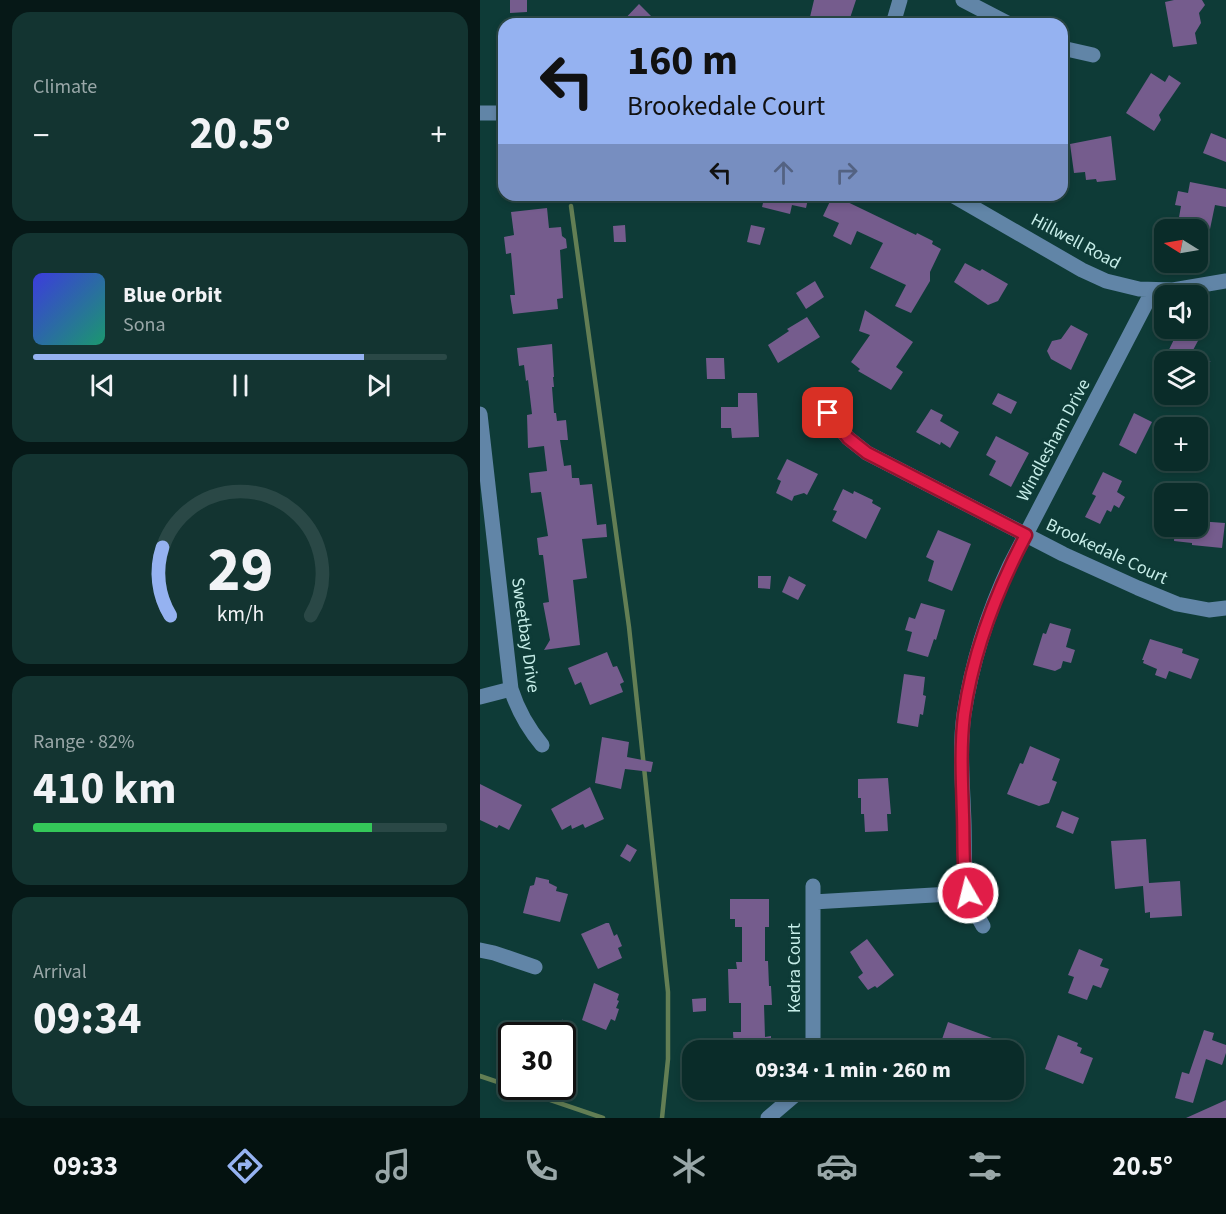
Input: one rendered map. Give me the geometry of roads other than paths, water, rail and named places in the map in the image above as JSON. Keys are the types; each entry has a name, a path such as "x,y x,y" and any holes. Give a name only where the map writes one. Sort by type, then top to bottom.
{"street":[{"path":"894,18 900,0"},
{"path":"963,0 998,18"},
{"path":"1068,49 1093,55"},
{"path":"480,113 498,113"},
{"name":"Hillwell Road","path":"962,201 1106,282 1127,287 1173,290 1226,281"},
{"name":"Windlesham Drive","path":"983,927 973,908 964,872 962,764 964,715 970,681 993,601 1153,290"},
{"name":"Brookedale Court","path":"828,413 848,438 867,453 1063,554 1178,604 1209,610 1226,608"},
{"name":"Sweetbay Drive","path":"480,414 511,689 518,710 528,728 542,745"},
{"path":"480,697 511,689"},
{"name":"Kedra Court","path":"813,1040 813,894 968,893"},
{"path":"480,950 494,952 535,967"},
{"path":"768,1118 789,1100"}],"waterway":[{"path":"571,206 629,627 668,992 668,1059 662,1118"},
{"path":"480,1076 603,1118"}]}
